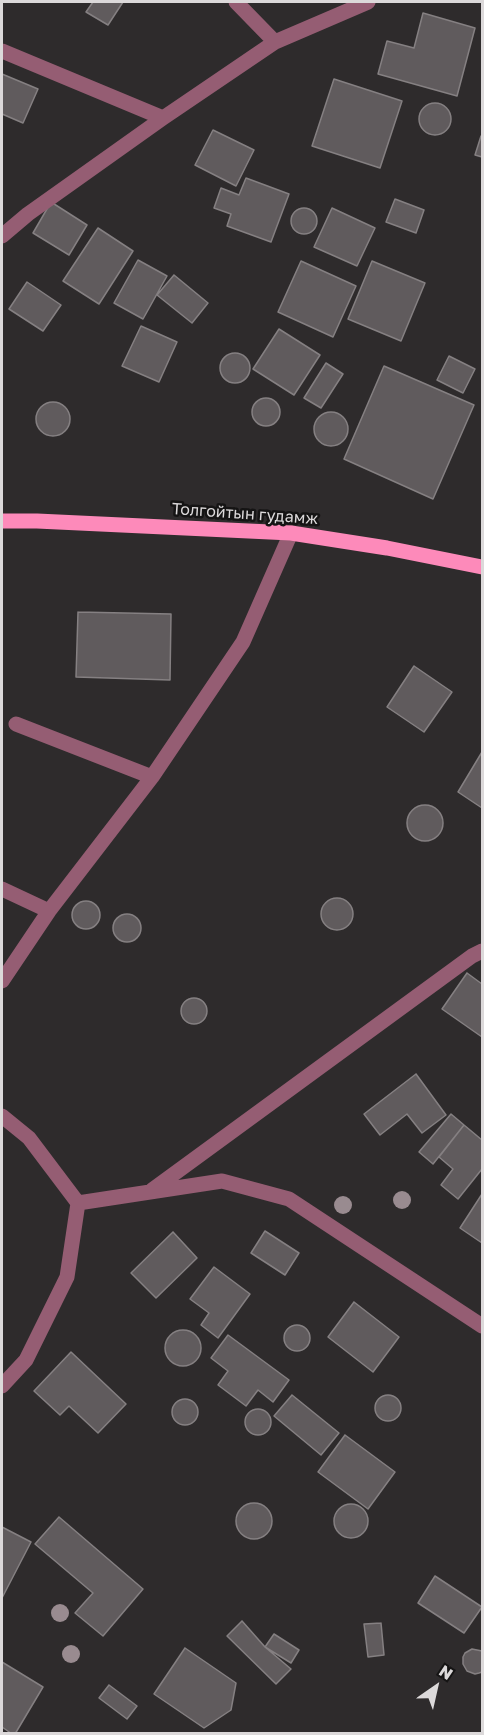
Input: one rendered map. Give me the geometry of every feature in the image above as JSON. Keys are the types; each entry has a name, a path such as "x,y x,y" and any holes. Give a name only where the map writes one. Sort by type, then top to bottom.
{"main road":[{"name":"Толгойтын гудамж","path":"2,521 291,533 387,548 483,567"}],"street":[{"path":"236,2 275,42"},
{"path":"2,236 28,214 163,118 275,42 368,2"},
{"path":"2,51 163,118"},
{"path":"2,981 49,911 152,777 243,642 291,533"},
{"path":"16,724 152,777"},
{"path":"2,889 49,911"},
{"path":"150,1192 472,956 483,951"},
{"path":"2,1116 29,1138 78,1203 67,1277 26,1360 2,1386"},
{"path":"78,1203 222,1181 289,1199 483,1326"}],"building":[{"path":"93,2 123,2 108,25 86,12"},
{"path":"423,13 475,28 457,96 378,74 387,41 414,48"},
{"path":"2,74 38,89 23,123 2,114"},
{"path":"334,79 402,101 380,168 312,146"},
{"path":"435,103 447,107 451,119 447,131 435,135 423,131 419,119 423,107"},
{"path":"213,130 254,150 236,186 195,165"},
{"path":"482,136 482,157 475,155"},
{"path":"246,178 289,194 271,242 227,226 231,214 214,208 221,188 239,195"},
{"path":"395,199 424,210 416,233 386,222"},
{"path":"51,202 87,225 69,255 33,233"},
{"path":"304,208 314,211 317,221 314,231 304,234 294,231 291,221 294,211"},
{"path":"332,208 375,228 357,266 314,247"},
{"path":"98,228 133,251 99,304 63,281"},
{"path":"138,260 167,276 143,319 114,303"},
{"path":"301,261 356,286 333,337 278,312"},
{"path":"372,261 425,283 401,341 348,319"},
{"path":"174,275 208,303 192,323 157,295"},
{"path":"27,282 61,305 43,331 9,309"},
{"path":"141,326 177,342 159,382 122,366"},
{"path":"279,329 320,355 294,395 253,369"},
{"path":"235,353 246,357 250,368 246,379 235,383 224,379 220,368 224,357"},
{"path":"449,356 475,369 463,393 437,380"},
{"path":"326,363 343,374 321,408 304,398"},
{"path":"384,366 474,405 433,499 344,459"},
{"path":"266,398 276,402 280,412 276,422 266,426 256,422 252,412 256,402"},
{"path":"53,402 65,407 70,419 65,431 53,436 41,431 36,419 41,407"},
{"path":"331,412 343,417 348,429 343,441 331,446 319,441 314,429 319,417"},
{"path":"78,612 171,614 170,680 76,677"},
{"path":"414,666 452,692 424,732 387,707"},
{"path":"482,752 482,808 458,792"},
{"path":"425,805 438,810 443,823 438,836 425,841 412,836 407,823 412,810"},
{"path":"337,898 349,902 353,914 349,926 337,930 325,926 321,914 325,902"},
{"path":"86,901 96,905 100,915 96,925 86,929 76,925 72,915 76,905"},
{"path":"127,914 137,918 141,928 137,938 127,942 117,938 113,928 117,918"},
{"path":"467,973 482,984 482,1037 442,1009"},
{"path":"194,998 203,1002 207,1011 203,1020 194,1024 185,1020 181,1011 185,1002"},
{"path":"416,1074 446,1115 422,1133 407,1114 380,1135 364,1114"},
{"path":"451,1114 464,1125 433,1164 419,1152"},
{"path":"464,1125 482,1140 482,1169 458,1199 441,1185 453,1169 439,1157"},
{"path":"482,1194 482,1243 460,1228"},
{"path":"265,1231 299,1253 285,1275 251,1253"},
{"path":"173,1232 197,1258 156,1298 131,1273"},
{"path":"214,1267 250,1294 218,1338 201,1325 209,1313 190,1299"},
{"path":"354,1302 399,1337 373,1372 328,1337"},
{"path":"297,1325 306,1329 310,1338 306,1347 297,1351 288,1347 284,1338 288,1329"},
{"path":"183,1330 196,1335 201,1348 196,1361 183,1366 170,1361 165,1348 170,1335"},
{"path":"228,1335 289,1380 273,1402 258,1390 246,1406 218,1385 228,1371 211,1358"},
{"path":"71,1352 126,1404 98,1433 69,1406 60,1415 34,1391"},
{"path":"292,1395 339,1433 321,1455 274,1416"},
{"path":"388,1395 397,1399 401,1408 397,1417 388,1421 379,1417 375,1408 379,1399"},
{"path":"185,1399 194,1403 198,1412 194,1421 185,1425 176,1421 172,1412 176,1403"},
{"path":"258,1409 267,1413 271,1422 267,1431 258,1435 249,1431 245,1422 249,1413"},
{"path":"345,1435 395,1472 368,1509 318,1472"},
{"path":"254,1503 267,1508 272,1521 267,1534 254,1539 241,1534 236,1521 241,1508"},
{"path":"351,1504 363,1509 368,1521 363,1533 351,1538 339,1533 334,1521 339,1509"},
{"path":"59,1517 143,1589 103,1636 75,1613 93,1593 35,1544"},
{"path":"2,1527 31,1542 2,1598"},
{"path":"435,1576 482,1607 464,1633 418,1603"},
{"path":"242,1621 265,1647 291,1669 276,1684 227,1636"},
{"path":"381,1623 384,1655 368,1657 364,1624"},
{"path":"274,1634 299,1650 291,1663 265,1647"},
{"path":"185,1648 236,1683 231,1710 204,1728 154,1694"},
{"path":"472,1649 482,1651 482,1672 475,1674 467,1671 463,1664 465,1653"},
{"path":"2,1662 43,1687 15,1734 2,1727"},
{"path":"109,1685 137,1706 127,1719 99,1698"}]}
